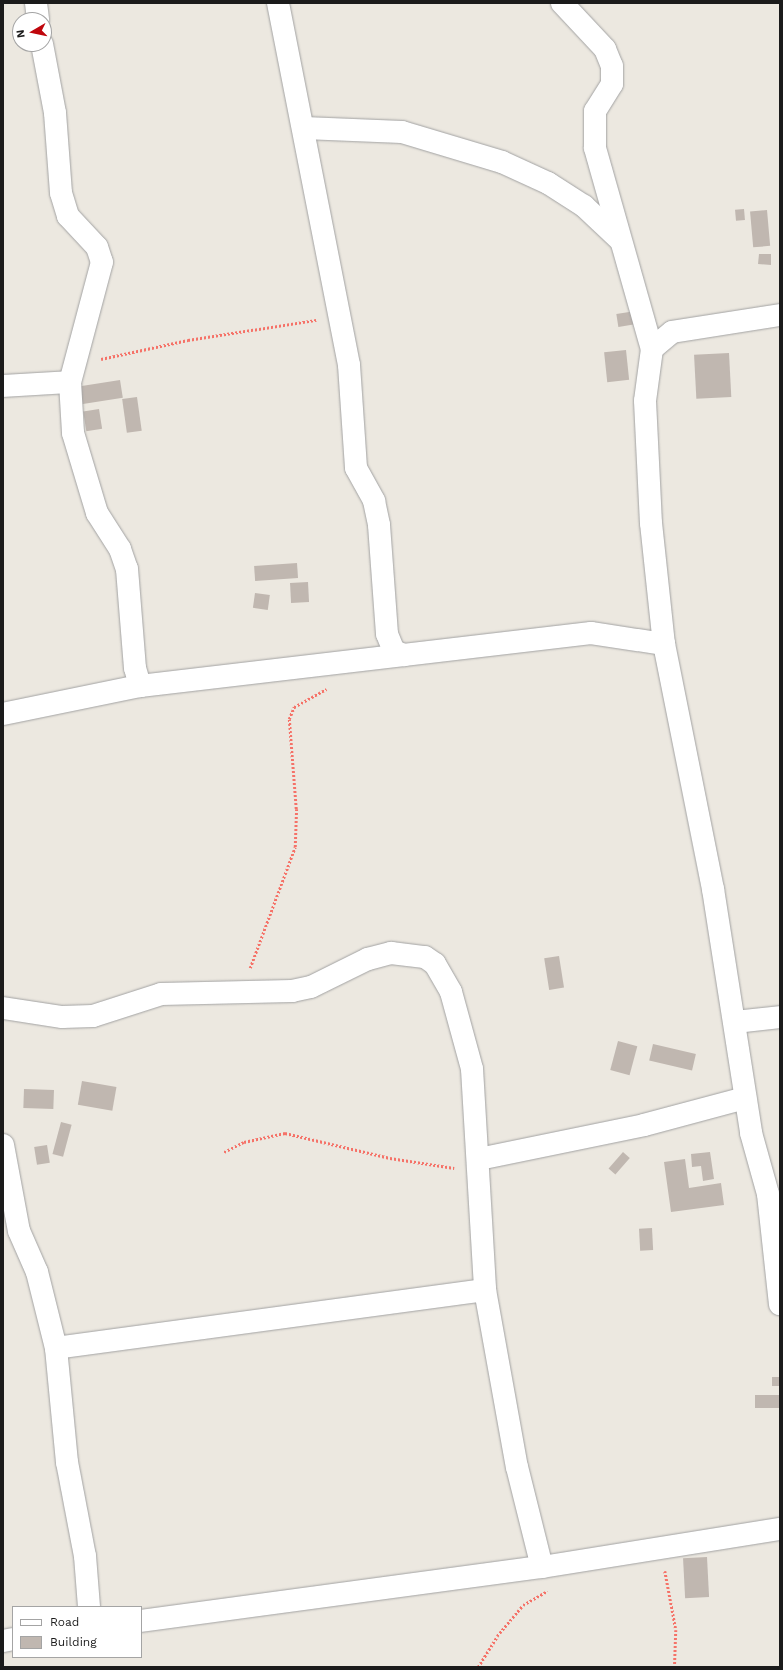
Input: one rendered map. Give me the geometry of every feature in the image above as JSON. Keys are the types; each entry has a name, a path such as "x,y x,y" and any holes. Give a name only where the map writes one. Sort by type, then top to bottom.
{"street":[{"path":"278,3 304,128 349,365 356,468 374,501 379,525 387,634 394,651 404,655"},
{"path":"562,3 605,49 612,66 612,84 595,111 594,142 619,239 640,298 652,349 646,376 645,409 651,523 664,644 735,1022 745,1098 768,1194 780,1304"},
{"path":"43,52 46,75 55,113 61,193 68,216 97,247 102,262 72,374 73,434 81,465 97,513 120,549 127,569 135,668 140,686"},
{"path":"304,128 402,132 502,162 548,183 578,202 619,239"},
{"path":"652,349 672,332 780,315"},
{"path":"3,386 72,374"},
{"path":"3,714 140,686 330,665 591,633 664,644"},
{"path":"3,1008 62,1017 93,1016 161,994 292,991 311,987 368,959 391,953 425,957 444,976 462,1024 472,1069 485,1290 517,1467 542,1567"},
{"path":"735,1022 780,1017"},
{"path":"479,1168 745,1098"},
{"path":"3,1145 19,1231 37,1272 56,1348 67,1462 85,1556 89,1606"},
{"path":"56,1348 485,1290"},
{"path":"142,1621 542,1567 656,1546 780,1529"}],"path":[{"path":"72,374 265,326 340,318"},
{"path":"219,992 238,981 256,959 268,915 289,866 297,830 289,719 294,708 328,686 330,665"},
{"path":"224,1152 266,1135 302,1134 390,1158 479,1168"},
{"path":"656,1546 674,1607 675,1667"},
{"path":"478,1667 497,1636 523,1605 551,1588"}],"building":[{"path":"744,209 745,220 736,221 735,210"},
{"path":"767,210 770,246 753,247 750,211"},
{"path":"759,254 771,254 771,265 758,264"},
{"path":"642,310 644,323 618,327 616,314"},
{"path":"626,350 629,380 607,382 604,352"},
{"path":"729,353 731,397 696,399 694,355"},
{"path":"120,380 123,398 81,404 79,387"},
{"path":"137,397 142,431 127,433 122,399"},
{"path":"99,409 102,429 86,431 83,412"},
{"path":"297,563 298,578 255,581 254,566"},
{"path":"308,582 309,602 291,603 290,583"},
{"path":"255,593 270,595 268,610 253,608"},
{"path":"559,956 564,988 549,990 544,958"},
{"path":"618,1041 637,1046 630,1075 610,1070"},
{"path":"653,1044 696,1054 692,1070 649,1061"},
{"path":"82,1081 116,1087 112,1111 78,1105"},
{"path":"24,1089 54,1090 53,1109 23,1108"},
{"path":"61,1122 72,1125 63,1157 52,1154"},
{"path":"47,1145 50,1163 37,1165 34,1147"},
{"path":"623,1152 630,1158 615,1175 609,1169"},
{"path":"710,1152 714,1179 703,1181 701,1166 692,1167 691,1154"},
{"path":"685,1159 689,1188 721,1183 724,1205 671,1212 664,1162"},
{"path":"652,1228 653,1250 640,1251 639,1229"},
{"path":"772,1377 780,1377 780,1386 772,1386"},
{"path":"755,1395 780,1395 780,1408 755,1408"},
{"path":"707,1557 709,1597 685,1598 683,1558"}]}
